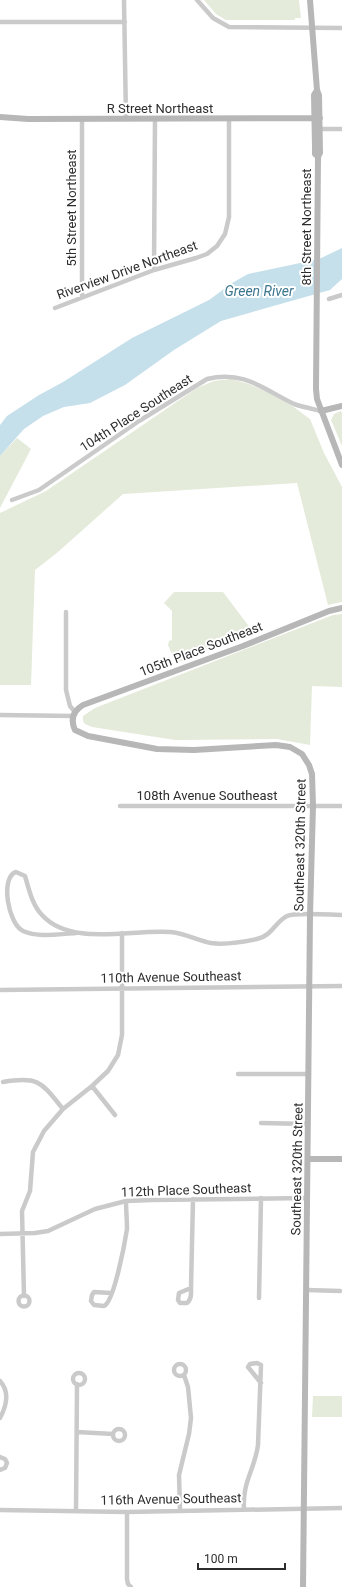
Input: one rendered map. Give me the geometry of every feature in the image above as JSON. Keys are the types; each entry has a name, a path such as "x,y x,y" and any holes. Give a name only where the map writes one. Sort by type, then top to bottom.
{"street":[{"path":"124,0 126,119"},
{"path":"197,0 219,23 235,28 342,28"},
{"name":"8th Street Northeast","path":"310,0 316,90 319,95 315,154 318,157"},
{"path":"0,22 125,22"},
{"name":"R Street Northeast","path":"0,117 17,119 317,118"},
{"name":"Riverview Drive Northeast","path":"55,308 154,270 196,258 211,251 220,243 225,234 229,213 229,118"},
{"name":"8th Street Northeast","path":"317,118 320,129 320,154 318,157 316,389 317,400 321,411"},
{"name":"5th Street Northeast","path":"82,119 82,297"},
{"path":"154,270 155,119"},
{"path":"320,129 342,129"},
{"path":"329,299 342,295"},
{"name":"104th Place Southeast","path":"12,500 39,490 139,421 207,379 219,376 240,378 262,386 295,404 321,411"},
{"path":"342,406 321,411 342,465"},
{"name":"105th Place Southeast","path":"74,714 80,707 93,701 243,646 329,611 342,608"},
{"path":"0,715 74,714 70,706 66,690 66,612"},
{"name":"Southeast 320th Street","path":"74,714 73,724 75,730 81,734 92,737 145,747 181,750 281,745 290,747 302,754 311,768 313,806 310,915 304,1587"},
{"name":"108th Avenue Southeast","path":"120,806 342,806"},
{"path":"76,933 54,925 40,914 30,894 25,876 16,872 12,873 9,877 8,903 12,920 23,931 43,935 146,931 175,932 204,941 218,943 263,938 270,934 281,920 290,915 342,915"},
{"path":"24,1296 22,1211 30,1191 33,1152 44,1131 63,1109 92,1086 114,1063 120,1049 122,1035 123,989 122,933"},
{"name":"110th Avenue Southeast","path":"0,990 342,986"},
{"path":"238,1074 309,1074"},
{"path":"3,1082 23,1078 35,1081 44,1086 63,1109"},
{"path":"92,1086 115,1115"},
{"path":"261,1123 308,1124"},
{"path":"308,1159 342,1159"},
{"path":"259,1298 261,1198"},
{"name":"112th Place Southeast","path":"0,1234 23,1234 48,1231 95,1209 126,1201 307,1198"},
{"path":"191,1288 193,1199"},
{"path":"112,1293 94,1292 91,1301 94,1305 107,1305 112,1293 125,1243 127,1228 126,1201"},
{"path":"307,1290 340,1291"},
{"path":"180,1510 179,1475 189,1434 191,1418 188,1387 184,1375"},
{"path":"0,1376 0,1380 7,1394 4,1410 0,1418"},
{"path":"244,1509 245,1485 258,1451 261,1382"},
{"path":"76,1511 78,1384"},
{"path":"77,1432 113,1434"},
{"path":"0,1457 5,1459 7,1463 5,1468 0,1470"},
{"name":"116th Avenue Southeast","path":"0,1510 127,1512 342,1508"},
{"path":"127,1512 127,1579 128,1584 131,1587"}],"green space":[{"path":"204,0 299,0 301,18 295,18 295,20 226,20 216,14"},
{"path":"231,379 249,384 272,394 291,405 310,419 324,453 342,487 342,602 328,605 297,483 123,494 58,552 35,570 31,685 0,685 0,513 46,491 197,388 214,381"},
{"path":"341,411 342,446 331,420 334,414"},
{"path":"17,438 31,449 0,508 0,456"},
{"path":"174,592 223,592 254,633 176,663 168,645 169,641 172,640 172,611 164,603"},
{"path":"342,614 342,687 312,686 310,745 277,739 175,740 92,727 85,724 83,721 83,716 95,708 333,615"},
{"path":"313,1396 342,1396 342,1417 312,1417"}],"water":[{"name":"Green River","path":"342,248 342,279 330,290 221,321 174,350 125,385 90,403 64,407 43,416 24,429 0,456 0,425 7,416 132,338 209,300 232,283 248,274 319,259"}]}
